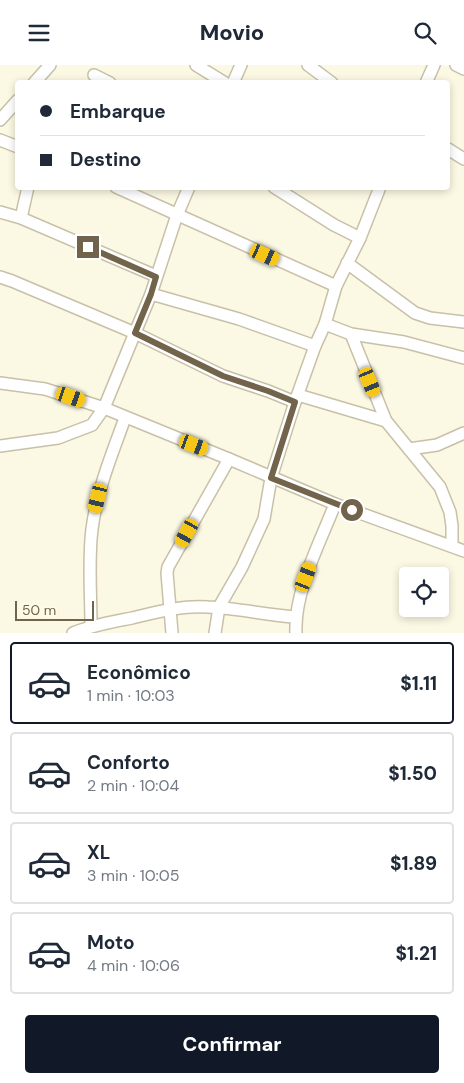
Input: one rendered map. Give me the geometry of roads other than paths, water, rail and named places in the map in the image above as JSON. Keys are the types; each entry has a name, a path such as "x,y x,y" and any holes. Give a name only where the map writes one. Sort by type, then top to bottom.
{"street":[{"path":"37,80 50,65"},
{"path":"196,65 220,80"},
{"path":"234,80 241,65"},
{"path":"308,65 328,80"},
{"path":"322,76 329,65"},
{"path":"427,80 434,65"},
{"path":"456,65 464,69"},
{"path":"0,120 15,103"},
{"path":"0,140 15,146"},
{"path":"450,150 464,159"},
{"path":"21,217 27,190"},
{"path":"123,190 336,287"},
{"path":"0,446 58,438 92,425 104,409 151,294 177,215 188,190"},
{"path":"279,190 334,225 360,237"},
{"path":"215,633 219,607 242,567 264,519 271,478 296,399 315,345 325,324 336,287 360,237 379,190"},
{"path":"0,212 21,217 156,277"},
{"path":"347,263 415,313 430,318 464,322"},
{"path":"0,277 135,333 223,376 296,399 386,421"},
{"path":"151,294 239,319 315,345"},
{"path":"325,324 351,334 404,342 464,358"},
{"path":"351,334 386,421 440,487 450,512 452,546"},
{"path":"0,383 45,389 104,409 335,504 464,551"},
{"path":"90,626 94,517 101,487 125,418"},
{"path":"409,449 437,445 464,433"},
{"path":"172,633 168,567 228,459"},
{"path":"296,633 295,617 306,577 335,504"},
{"path":"74,633 90,626 171,609 190,607 219,607 259,614 295,617"}]}
